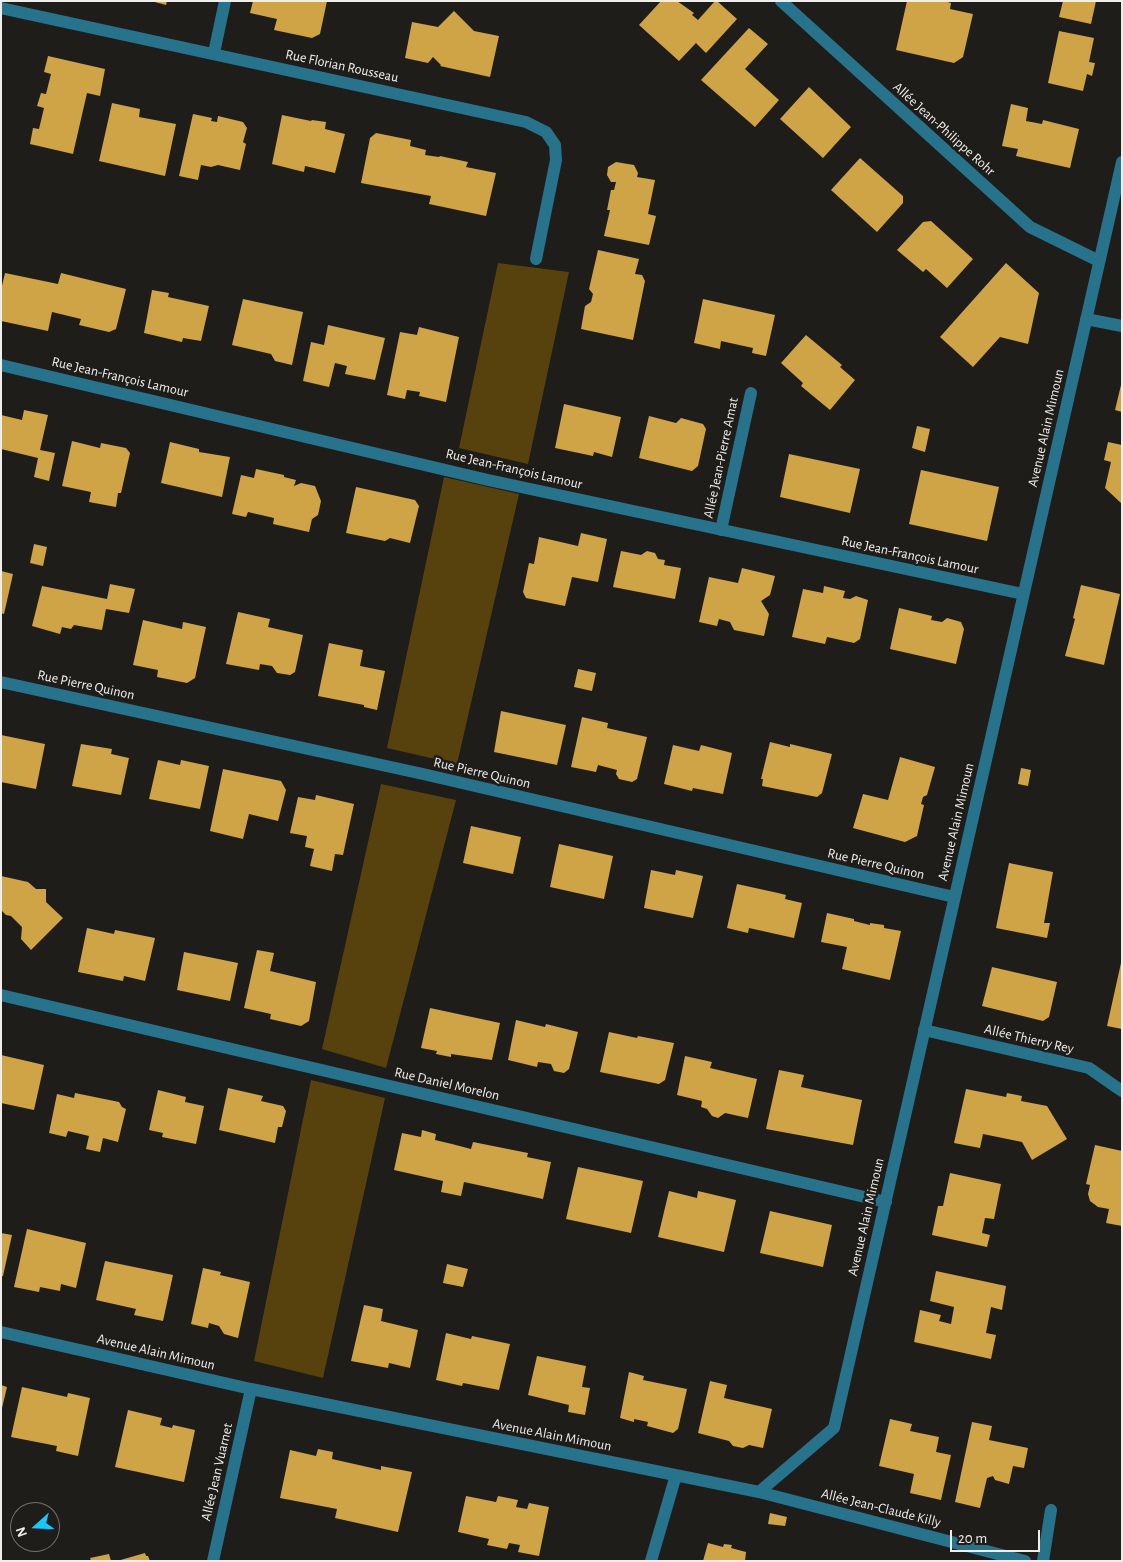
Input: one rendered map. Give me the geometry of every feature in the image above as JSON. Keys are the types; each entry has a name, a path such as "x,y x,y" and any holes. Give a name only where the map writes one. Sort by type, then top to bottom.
{"street":[{"path":"214,53 225,1"},
{"name":"Allée Jean-Philippe Rohr","path":"782,1 1030,227 1099,261"},
{"name":"Rue Florian Rousseau","path":"1,8 526,122 546,132 556,145 556,160 536,259"},
{"name":"Avenue Alain Mimoun","path":"1,1332 251,1389 759,1492 834,1428 1122,162"},
{"path":"1086,319 1122,326"},
{"name":"Rue Jean-François Lamour","path":"1,365 488,480 1023,594"},
{"name":"Allée Jean-Pierre Amat","path":"721,530 751,393"},
{"name":"Rue Pierre Quinon","path":"1,682 423,774 954,898"},
{"name":"Rue Daniel Morelon","path":"1,995 886,1202"},
{"name":"Allée Thierry Rey","path":"924,1030 1089,1068 1122,1091"},
{"name":"Allée Jean Vuarnet","path":"213,1561 251,1389"},
{"path":"651,1561 676,1475"},
{"name":"Allée Jean-Claude Killy","path":"759,1492 1025,1561"},
{"path":"1043,1561 1051,1510"}],"shaded area":[{"path":"498,263 569,272 528,464 459,448"},
{"path":"444,477 519,494 457,764 387,748"},
{"path":"381,784 456,800 386,1068 322,1049"},
{"path":"311,1080 385,1098 323,1378 254,1361"}],"building":[{"path":"151,1 167,1 166,5"},
{"path":"253,1 327,1 320,34 312,38 274,30 277,19 250,13"},
{"path":"661,1 677,1 694,13 692,15 698,20 717,1 737,19 706,53 696,43 679,61 639,25"},
{"path":"907,1 944,1 951,3 950,9 973,14 963,57 954,63 896,50"},
{"path":"1063,1 1096,1 1091,24 1059,17"},
{"path":"454,11 474,31 499,36 490,77 440,66 433,57 428,63 405,58 412,22 438,27"},
{"path":"749,28 768,44 745,69 779,100 755,127 701,80"},
{"path":"1059,31 1094,38 1089,62 1095,63 1092,76 1087,74 1083,91 1048,83"},
{"path":"48,56 105,69 100,96 87,93 73,154 30,144 33,128 39,129 44,108 37,106 41,93 46,94 51,74 44,72"},
{"path":"809,87 851,127 823,158 780,119"},
{"path":"112,103 140,109 139,117 176,124 165,176 99,161"},
{"path":"1011,104 1028,108 1026,121 1042,124 1043,120 1079,129 1070,168 1016,156 1018,149 1002,146"},
{"path":"193,114 212,118 211,121 217,122 218,116 243,122 247,128 243,142 246,144 240,170 218,165 211,167 201,165 198,180 179,176"},
{"path":"282,115 326,122 325,129 345,134 335,173 305,166 304,172 272,164"},
{"path":"376,133 411,140 410,146 426,150 425,155 468,162 466,167 496,173 486,216 429,204 431,196 361,183 370,138"},
{"path":"860,158 903,196 903,203 877,232 831,190"},
{"path":"616,162 634,165 638,173 637,177 655,180 648,214 656,216 649,245 604,236 610,210 607,210 611,190 614,190 616,182 611,182 607,175 608,167"},
{"path":"931,221 973,259 947,288 926,269 923,272 897,250 923,222"},
{"path":"598,250 639,259 635,274 642,275 645,281 633,340 581,329 585,306 591,302 593,294 589,289"},
{"path":"1006,263 1039,293 1028,344 1000,337 973,367 940,337"},
{"path":"5,273 58,284 61,273 126,289 116,329 109,332 79,325 81,319 52,312 48,331 1,321 1,290"},
{"path":"152,290 169,293 168,297 209,306 201,341 183,338 182,342 144,333"},
{"path":"243,299 303,312 292,365 275,361 271,354 232,345"},
{"path":"703,299 775,315 766,356 752,353 753,348 721,341 720,349 694,343"},
{"path":"328,325 385,338 375,380 345,374 347,366 335,363 329,387 303,381 311,342 324,345"},
{"path":"419,327 459,337 446,402 419,396 420,392 407,390 405,399 387,395 400,332 417,335"},
{"path":"806,335 842,365 840,367 855,380 830,410 801,386 803,383 781,363"},
{"path":"1122,385 1122,412 1115,410"},
{"path":"564,404 621,417 612,457 594,452 593,456 555,448"},
{"path":"24,410 48,415 40,450 55,453 49,481 34,477 38,458 1,449 1,415 22,420"},
{"path":"649,416 676,423 681,418 703,424 706,429 698,466 692,471 639,458"},
{"path":"917,426 930,429 925,452 912,448"},
{"path":"72,441 100,448 101,443 126,448 130,453 121,493 118,493 116,507 89,502 91,492 62,486"},
{"path":"170,442 199,449 199,452 230,457 222,497 161,483"},
{"path":"1108,442 1122,445 1122,504 1105,488 1111,462 1104,460"},
{"path":"789,454 860,469 850,513 780,497"},
{"path":"256,469 284,475 284,477 296,480 294,486 301,483 315,486 321,501 318,515 312,519 309,532 273,524 274,518 248,512 246,517 232,514 241,475 254,478"},
{"path":"921,470 999,487 987,541 909,524"},
{"path":"356,487 415,500 419,506 410,543 390,538 385,541 346,533"},
{"path":"581,533 607,539 598,582 572,577 565,606 526,598 523,592 529,563 534,564 539,537 578,546"},
{"path":"34,544 47,547 43,566 30,563"},
{"path":"621,551 641,555 647,551 655,553 658,559 665,560 664,565 681,568 675,599 613,587"},
{"path":"742,568 775,576 770,595 761,601 769,614 764,636 734,630 730,622 719,619 717,626 699,622 709,577 738,583"},
{"path":"1,571 13,574 4,614 1,613"},
{"path":"110,584 135,589 129,613 106,609 102,630 74,625 71,629 62,627 60,634 32,626 42,586 107,599"},
{"path":"1081,585 1120,594 1104,665 1065,656 1075,619 1073,618"},
{"path":"824,586 845,591 843,598 850,599 856,596 868,600 860,639 854,643 827,637 825,644 792,637 803,589 823,593"},
{"path":"899,608 932,616 931,620 942,622 947,618 961,622 964,629 956,664 890,649"},
{"path":"238,612 270,619 268,627 303,635 295,672 290,675 277,673 272,666 260,664 259,670 226,664"},
{"path":"143,620 182,629 183,622 206,627 195,678 187,683 157,677 158,670 133,665"},
{"path":"329,643 363,650 360,666 385,671 377,710 364,707 364,705 318,696"},
{"path":"578,669 596,673 592,691 574,687"},
{"path":"501,711 566,725 557,765 494,752"},
{"path":"582,717 608,723 607,728 647,737 637,779 632,782 619,779 616,774 617,770 598,765 596,772 571,767"},
{"path":"1,735 45,744 36,789 1,782"},
{"path":"770,742 790,747 790,744 832,754 822,793 817,797 762,786 763,779 761,779"},
{"path":"81,744 112,749 111,754 129,758 121,795 72,786"},
{"path":"673,745 699,751 701,745 732,753 723,794 693,788 692,791 664,784"},
{"path":"900,757 935,767 927,795 923,797 921,804 924,805 917,836 905,842 853,828 863,794 888,800"},
{"path":"158,760 180,765 181,760 209,766 200,809 149,799"},
{"path":"1021,768 1031,770 1028,786 1018,784"},
{"path":"223,769 281,781 286,790 278,821 249,814 243,839 210,831"},
{"path":"316,795 354,804 343,855 335,854 332,871 310,866 314,849 305,847 307,836 290,833 298,797 315,800"},
{"path":"471,826 521,837 513,874 463,863"},
{"path":"559,844 613,856 604,899 550,887"},
{"path":"1009,863 1053,872 1044,923 1050,923 1047,938 996,928"},
{"path":"651,870 675,875 676,870 703,876 693,918 644,908"},
{"path":"1,876 28,882 36,889 46,889 46,902 63,918 31,950 21,939 22,927 11,916 6,915 1,910"},
{"path":"737,884 786,895 785,899 802,903 794,938 749,928 748,933 727,928"},
{"path":"827,913 870,925 870,923 884,925 884,928 901,931 890,980 842,969 847,947 821,942"},
{"path":"87,928 114,934 115,930 155,938 145,981 124,976 123,981 78,972"},
{"path":"257,950 274,953 270,971 316,982 309,1021 301,1026 270,1019 271,1014 244,1008"},
{"path":"184,952 238,963 230,1001 177,990"},
{"path":"1122,963 1122,1029 1107,1026"},
{"path":"992,967 1057,982 1049,1017 1043,1021 982,1006"},
{"path":"430,1008 500,1023 492,1060 451,1054 451,1057 436,1054 437,1051 421,1048"},
{"path":"516,1020 545,1027 546,1024 578,1032 569,1069 564,1073 554,1071 551,1064 538,1062 537,1067 508,1060"},
{"path":"609,1032 674,1043 665,1080 659,1084 600,1072"},
{"path":"1,1055 44,1065 34,1110 1,1103"},
{"path":"685,1056 712,1062 710,1068 757,1079 748,1118 725,1113 718,1118 712,1116 707,1109 701,1107 702,1101 677,1095"},
{"path":"779,1070 804,1075 801,1087 862,1100 853,1145 766,1129"},
{"path":"228,1088 263,1096 261,1101 283,1106 286,1111 282,1127 278,1127 275,1143 219,1130"},
{"path":"966,1089 1006,1097 1007,1093 1022,1096 1021,1101 1047,1106 1067,1139 1032,1160 1022,1142 983,1134 980,1148 954,1143"},
{"path":"158,1090 186,1097 185,1102 204,1106 196,1144 162,1137 163,1133 149,1130"},
{"path":"75,1093 119,1102 126,1109 118,1142 103,1138 100,1152 86,1149 89,1136 68,1131 66,1137 49,1133 57,1094 74,1098"},
{"path":"422,1130 436,1134 435,1140 471,1149 473,1142 528,1153 527,1157 551,1162 543,1199 464,1182 461,1196 441,1192 443,1181 394,1170 402,1133 421,1137"},
{"path":"1095,1145 1122,1151 1122,1226 1106,1223 1109,1209 1098,1207 1090,1201 1088,1194 1090,1185 1086,1184"},
{"path":"578,1167 643,1181 631,1233 566,1219"},
{"path":"950,1173 1001,1184 994,1219 985,1218 982,1233 990,1235 987,1247 932,1235 938,1206 943,1206"},
{"path":"669,1191 697,1198 698,1191 736,1200 724,1252 658,1237"},
{"path":"770,1211 832,1225 823,1267 760,1253"},
{"path":"27,1229 86,1243 76,1288 61,1284 60,1291 40,1287 39,1292 14,1287"},
{"path":"1,1233 12,1235 3,1276 1,1277"},
{"path":"105,1261 173,1275 163,1321 134,1315 136,1309 96,1300"},
{"path":"447,1264 468,1269 463,1287 443,1283"},
{"path":"203,1268 221,1272 220,1275 250,1282 238,1338 224,1334 219,1326 209,1323 208,1328 191,1324"},
{"path":"936,1271 1006,1286 1002,1310 991,1307 986,1333 996,1335 991,1359 914,1342 920,1310 941,1315 939,1321 951,1324 954,1307 930,1301"},
{"path":"364,1305 383,1309 381,1321 418,1330 410,1368 389,1363 388,1368 351,1361"},
{"path":"446,1333 471,1339 472,1336 510,1344 499,1390 463,1383 462,1386 436,1380"},
{"path":"537,1356 586,1366 582,1387 590,1388 585,1415 568,1412 569,1405 528,1395"},
{"path":"629,1372 644,1376 643,1380 687,1389 678,1429 673,1433 647,1426 648,1422 634,1419 634,1422 620,1418"},
{"path":"710,1381 727,1385 724,1398 772,1409 763,1448 749,1445 743,1448 733,1446 729,1441 698,1433"},
{"path":"1,1385 7,1387 2,1408 1,1408"},
{"path":"22,1387 67,1397 68,1393 90,1398 78,1456 56,1451 57,1446 11,1437"},
{"path":"128,1410 162,1418 160,1425 172,1428 173,1425 195,1430 184,1482 115,1467"},
{"path":"890,1419 912,1424 910,1431 939,1437 936,1452 951,1455 941,1500 910,1493 914,1474 879,1466"},
{"path":"972,1422 992,1426 989,1440 1028,1448 1024,1468 1013,1466 1009,1484 995,1480 993,1476 987,1478 980,1508 955,1502"},
{"path":"318,1449 333,1452 332,1459 381,1470 381,1466 412,1472 398,1532 335,1518 337,1509 280,1498 290,1450 316,1456"},
{"path":"466,1496 496,1502 498,1496 518,1500 516,1507 527,1509 529,1503 549,1507 539,1556 518,1552 520,1545 509,1543 507,1549 487,1545 489,1539 458,1532"},
{"path":"770,1513 787,1517 785,1526 768,1524"},
{"path":"708,1543 723,1547 724,1544 732,1545 731,1548 746,1552 745,1561 703,1561"},
{"path":"145,1553 150,1561 117,1561"},
{"path":"109,1554 111,1561 91,1561 90,1558"}]}
